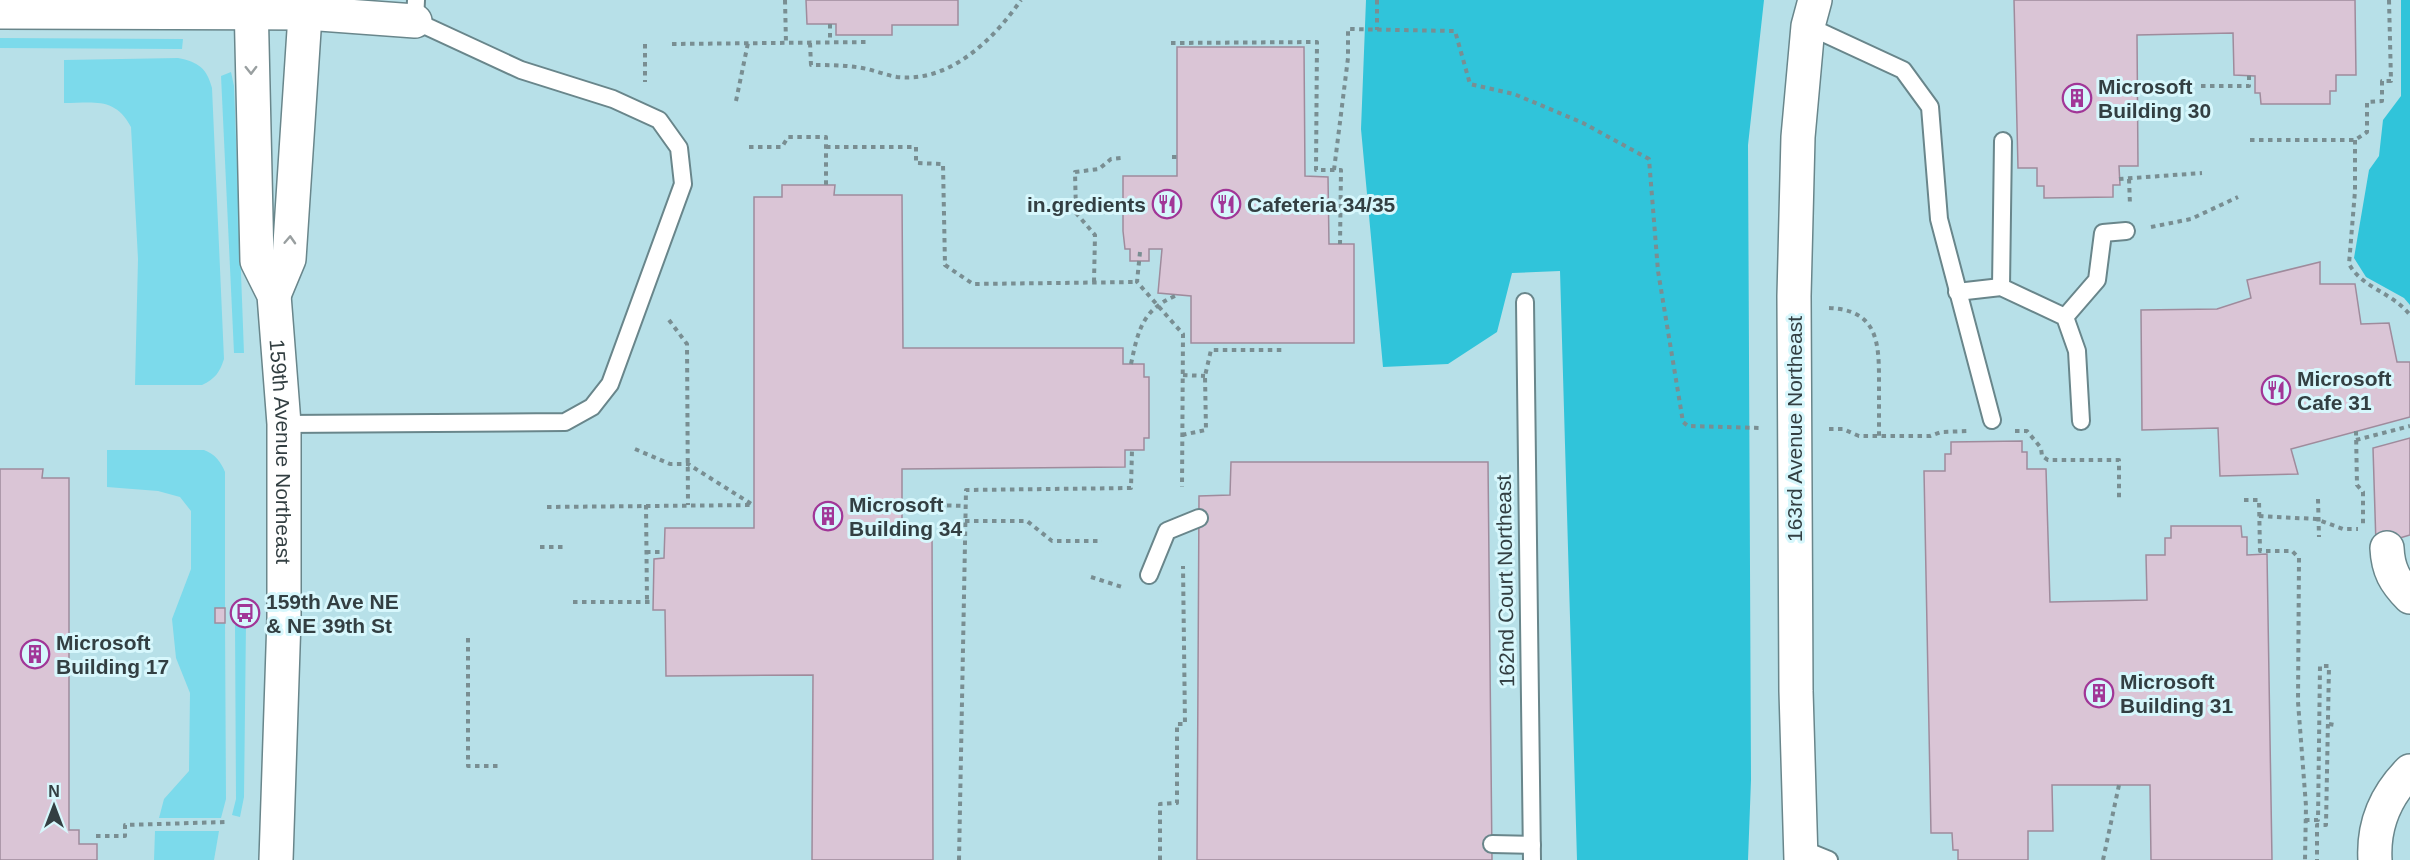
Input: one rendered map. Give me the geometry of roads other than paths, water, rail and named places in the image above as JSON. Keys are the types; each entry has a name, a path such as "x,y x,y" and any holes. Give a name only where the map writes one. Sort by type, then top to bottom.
{"street":[{"path":"0,12 251,6 416,11"},
{"name":"159th Avenue Northeast","path":"251,6 257,261 274,295 284,424 284,618 276,860"},
{"name":"159th Avenue Northeast","path":"274,295 289,259 306,7"},
{"name":"163rd Avenue Northeast","path":"1811,856 1796,691 1794,296 1798,137 1812,13"},
{"path":"2375,539 2396,583 2410,597"},
{"path":"2375,860 2376,831 2386,803 2392,791 2410,771"}],"lane":[{"path":"284,424 565,422 592,407 610,384 683,184 680,148 659,120 613,99 521,70 416,11"},
{"path":"1812,13 1903,70 1930,107 1939,219 1992,420"},
{"path":"2001,286 2003,141"},
{"path":"2065,317 2097,280 2103,232 2126,231"},
{"path":"1957,292 2001,286 2065,317 2077,351 2081,421"},
{"name":"162nd Court Northeast","path":"1525,302 1532,853"},
{"path":"1149,575 1167,531 1199,518"},
{"path":"1492,844 1532,853"}],"place":[{"name":"Microsoft Building 30","path":"2077,98"},
{"name":"in.gredients","path":"1167,204"},
{"name":"Cafeteria 34/35","path":"1226,204"},
{"name":"Microsoft Cafe 31","path":"2276,390"},
{"name":"Microsoft Building 34","path":"828,516"},
{"name":"159th Ave NE & NE 39th St","path":"245,613"},
{"name":"Microsoft Building 17","path":"35,654"},
{"name":"Microsoft Building 31","path":"2099,693"}]}
